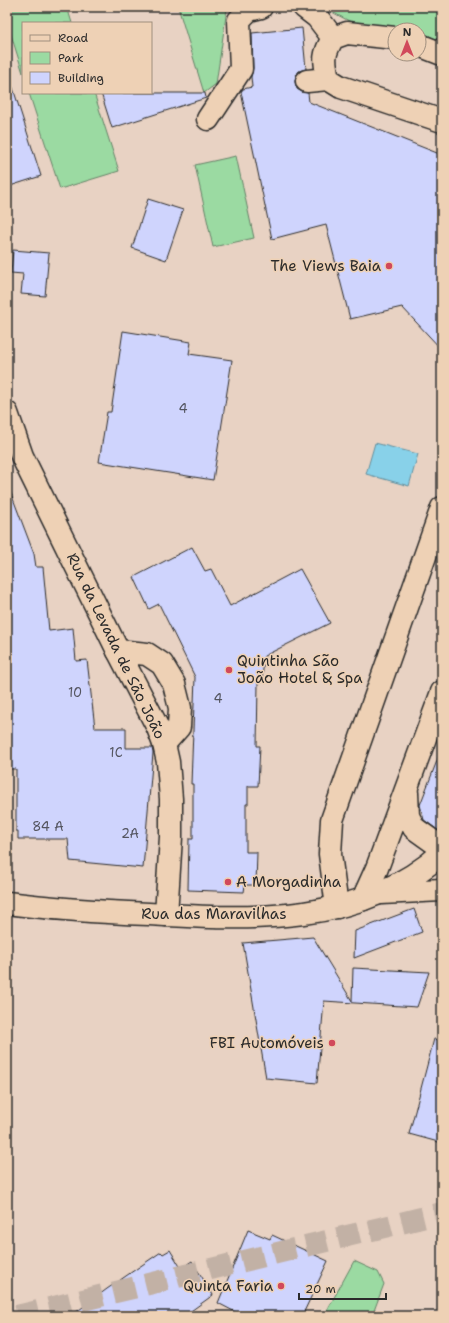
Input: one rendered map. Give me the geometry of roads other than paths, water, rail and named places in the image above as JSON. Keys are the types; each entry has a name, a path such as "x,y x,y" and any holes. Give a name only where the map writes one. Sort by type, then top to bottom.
{"street":[{"path":"208,119 241,69 239,20 249,10 261,7"},
{"path":"304,7 316,17 333,38"},
{"path":"387,37 347,34 333,38 326,51 325,64 318,80 442,121"},
{"path":"427,48 442,54"},
{"name":"Rua da Levada de São João","path":"7,413 15,459 158,728 164,744 168,762 171,799 171,837 166,915"},
{"path":"337,907 330,854 332,820 442,508"},
{"path":"118,652 147,654 162,664 174,684 180,708 178,727 164,744"},
{"path":"372,896 377,868 381,856 407,790 442,692"},
{"path":"407,790 408,816 414,828 442,848"},
{"path":"372,896 424,868 442,853"},
{"name":"Rua das Maravilhas","path":"7,903 56,909 166,915 276,917 316,912 372,896 442,890"}],"water":[{"path":"375,443 418,454 409,486 366,474"}],"tunnel":[{"path":"17,1316 442,1213"}],"place":[{"name":"The Views Baia","path":"389,266"},
{"name":"Quintinha São João Hotel & Spa","path":"229,670"},
{"name":"A Morgadinha","path":"228,882"},
{"name":"FBI Automóveis","path":"332,1043"},
{"name":"Quinta Faria","path":"281,1286"}]}
